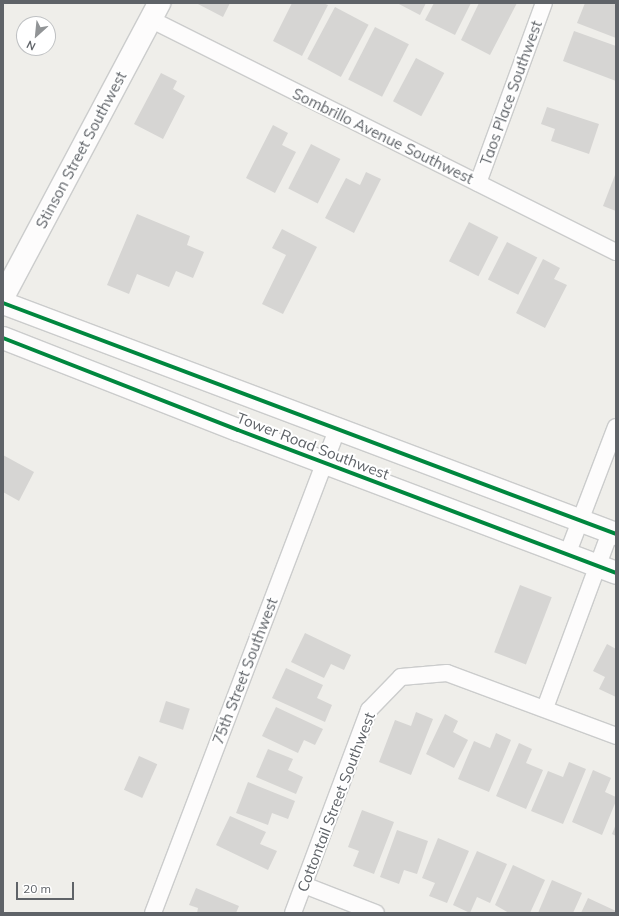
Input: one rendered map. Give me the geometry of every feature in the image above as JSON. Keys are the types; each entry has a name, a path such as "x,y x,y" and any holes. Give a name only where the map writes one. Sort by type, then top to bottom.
{"street":[{"name":"Taos Place Southwest","path":"478,183 544,3"},
{"name":"Sombrillo Avenue Southwest","path":"154,11 478,183 616,252"},
{"name":"Stinson Street Southwest","path":"3,297 154,11"},
{"name":"Tower Road Southwest","path":"3,303 613,533"},
{"name":"Tower Road Southwest","path":"3,338 606,570"},
{"path":"567,555 616,427"},
{"name":"75th Street Southwest","path":"153,913 337,430"},
{"path":"613,533 606,570 545,708 616,736"},
{"name":"Cottontail Street Southwest","path":"294,913 369,710 401,677 447,673 545,708"},
{"path":"304,885 376,913"}],"building":[{"path":"196,3 230,3 223,17"},
{"path":"292,3 323,3 328,5 302,56 273,41"},
{"path":"397,3 426,3 420,15"},
{"path":"434,3 471,3 455,35 425,20"},
{"path":"479,3 517,3 490,55 461,40"},
{"path":"585,3 616,3 616,38 577,23"},
{"path":"335,7 369,25 341,77 307,59"},
{"path":"375,27 409,44 382,97 348,80"},
{"path":"574,31 616,46 616,81 563,61"},
{"path":"416,58 444,73 421,116 393,101"},
{"path":"161,73 177,81 173,89 185,96 163,139 134,124"},
{"path":"547,107 599,124 589,154 551,141 555,129 541,124"},
{"path":"273,125 288,133 282,145 296,152 275,193 246,178"},
{"path":"311,144 340,159 318,204 288,189"},
{"path":"366,172 381,179 354,233 325,218 346,178 360,185"},
{"path":"616,175 616,211 603,206"},
{"path":"137,214 190,236 187,245 204,252 193,278 176,271 169,287 137,274 129,294 107,285"},
{"path":"469,222 498,237 478,276 449,261"},
{"path":"282,229 317,247 283,314 262,304 286,255 272,248"},
{"path":"507,242 537,257 518,295 488,279"},
{"path":"543,259 560,268 554,279 567,285 545,328 516,313"},
{"path":"3,455 34,472 19,501 3,492"},
{"path":"520,585 552,597 526,664 494,652"},
{"path":"305,633 351,655 344,670 331,664 324,678 291,662"},
{"path":"607,644 616,649 616,697 599,689 605,677 593,671"},
{"path":"286,668 323,685 317,698 332,705 325,722 272,698"},
{"path":"166,701 190,709 183,730 159,722"},
{"path":"276,707 323,729 315,745 304,740 298,753 262,736"},
{"path":"416,712 433,719 411,775 379,762 395,720 411,726"},
{"path":"445,714 458,721 453,732 468,740 454,768 426,754"},
{"path":"496,733 511,740 489,792 458,779 474,741 490,748"},
{"path":"519,743 532,749 526,763 543,770 526,809 496,796"},
{"path":"268,749 293,759 288,770 303,777 296,794 256,777"},
{"path":"139,756 157,764 142,798 124,790"},
{"path":"569,762 586,769 563,824 531,811 548,771 563,777"},
{"path":"593,770 611,778 605,792 616,797 616,801 602,835 572,822"},
{"path":"248,782 295,801 288,819 272,813 268,825 236,813"},
{"path":"362,810 394,822 374,874 353,866 359,851 348,847"},
{"path":"230,816 266,832 260,844 277,851 268,870 216,845"},
{"path":"616,824 616,836 612,834"},
{"path":"397,830 428,841 417,874 404,870 399,884 380,877"},
{"path":"438,838 469,851 447,903 429,896 435,883 422,878"},
{"path":"477,851 507,864 490,903 477,897 470,913 453,905"},
{"path":"513,865 545,880 530,913 509,913 495,905"},
{"path":"552,880 582,893 573,913 538,913"},
{"path":"196,888 239,906 236,913 197,913 198,908 189,905"},
{"path":"588,898 616,911 616,913 581,913"}],"cycle path":[{"path":"3,303 616,534"},
{"path":"3,338 238,430 616,573"}]}
